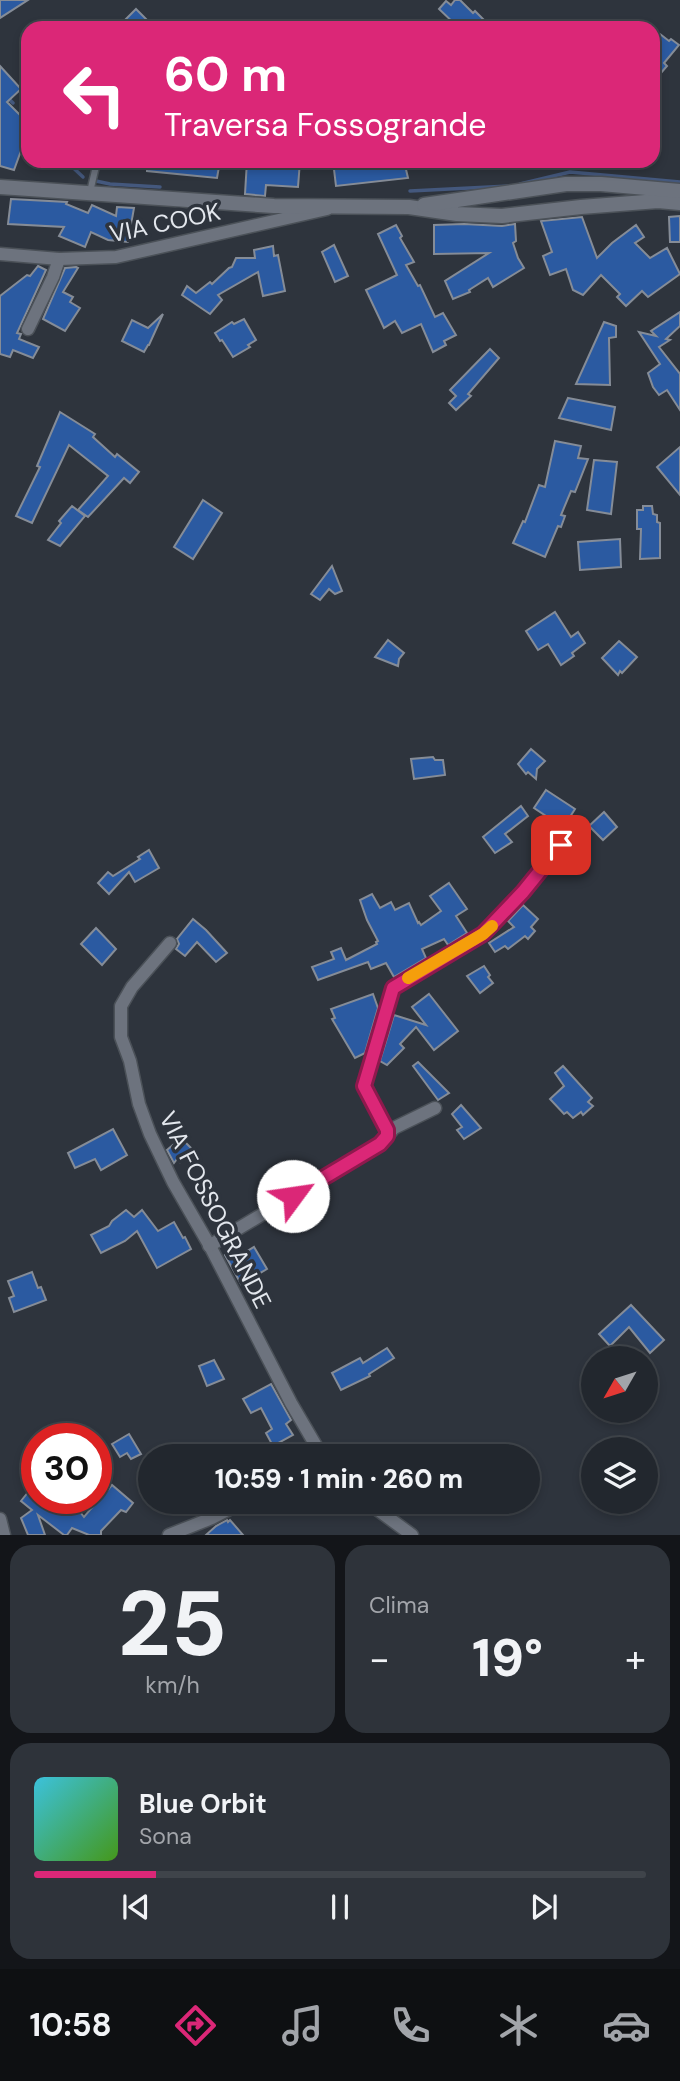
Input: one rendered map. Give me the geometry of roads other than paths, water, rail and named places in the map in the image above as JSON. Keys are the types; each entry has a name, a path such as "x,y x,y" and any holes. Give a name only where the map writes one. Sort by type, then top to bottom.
{"street":[{"path":"408,207 566,184 601,184 680,191"},
{"path":"0,187 204,203 408,207 457,214 502,216 658,201 680,203"},
{"name":"VIA COOK","path":"0,254 59,259 116,257 336,207"},
{"path":"28,329 59,259"},
{"path":"387,1136 387,1130 364,1086 393,988 483,934 523,892 561,845"},
{"name":"VIA FOSSOGRANDE","path":"170,943 132,987 121,1006 121,1037 130,1061 139,1104 173,1182 315,1444"},
{"path":"209,1246 380,1144 394,1128 435,1108"},
{"path":"169,1535 220,1514"},
{"path":"383,1514 412,1535"},
{"path":"0,1519 4,1535"}],"lane":[{"path":"90,192 96,168"}],"waterway":[{"path":"0,90 13,103"},
{"path":"73,168 83,177"},
{"path":"520,184 570,172 680,182"},
{"path":"96,181 160,187"},
{"path":"410,191 509,186"}]}
